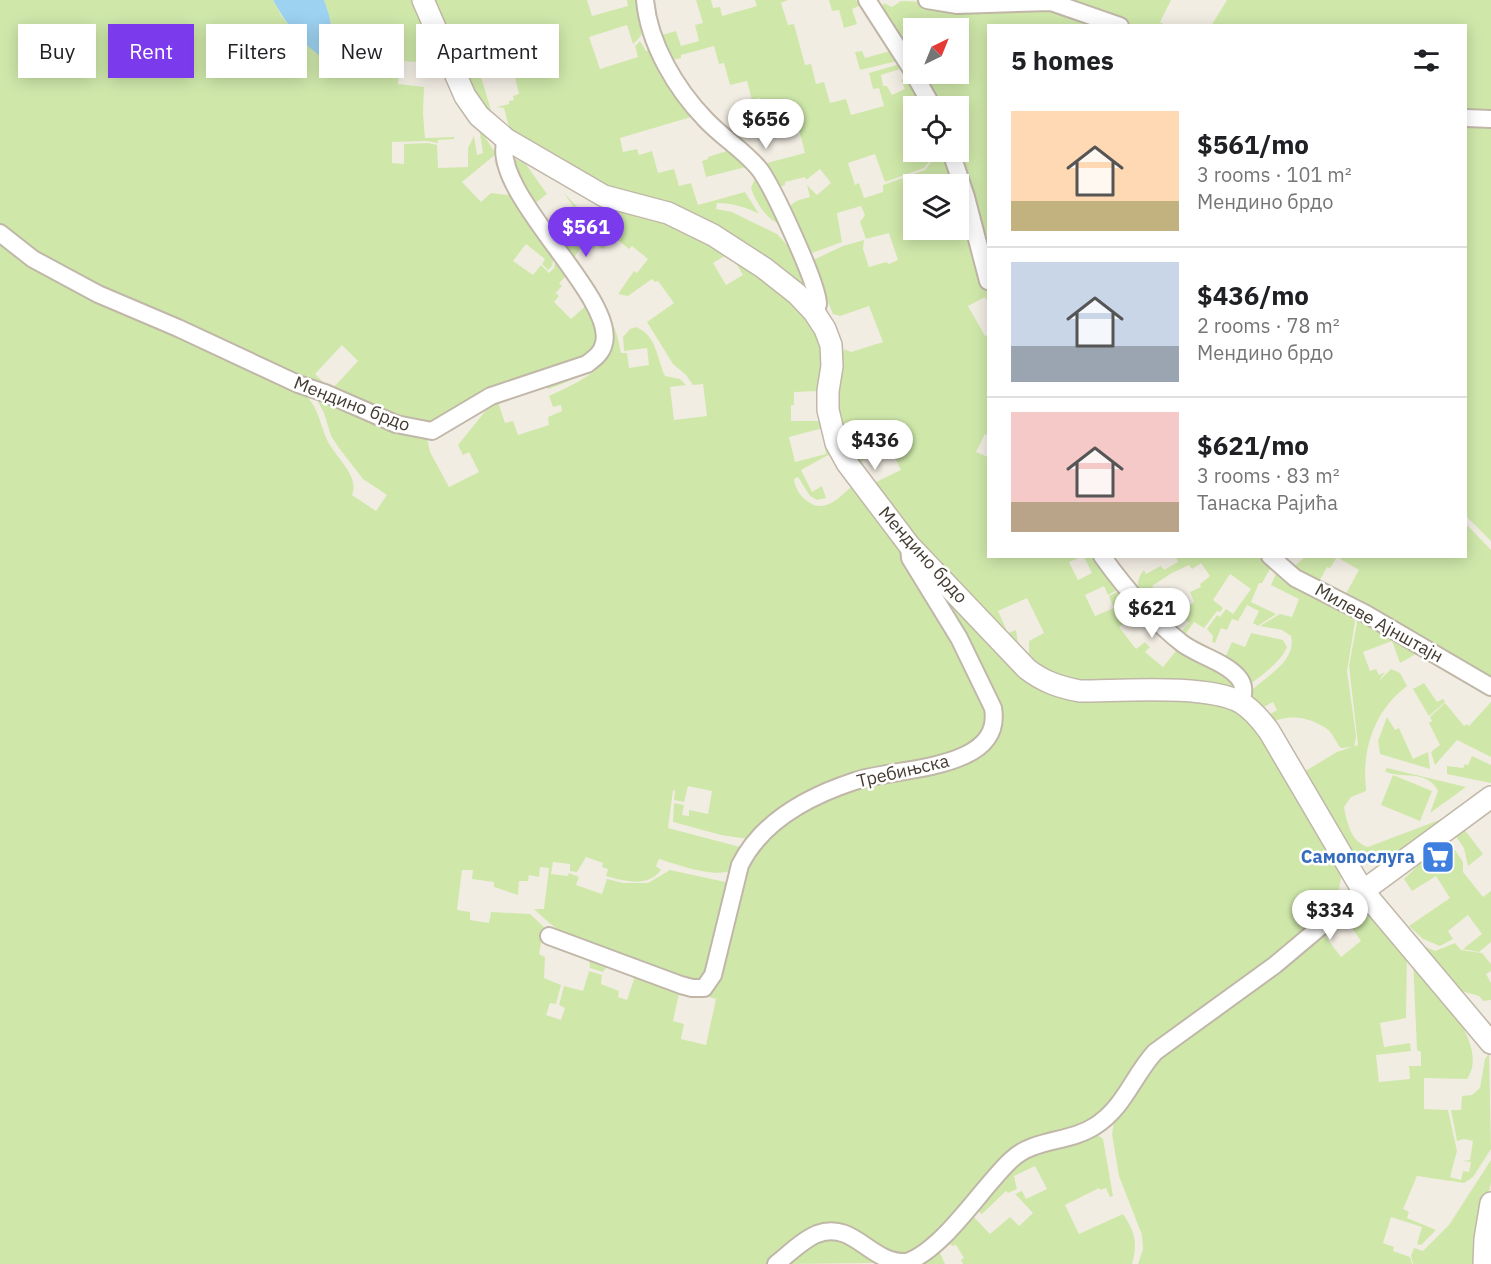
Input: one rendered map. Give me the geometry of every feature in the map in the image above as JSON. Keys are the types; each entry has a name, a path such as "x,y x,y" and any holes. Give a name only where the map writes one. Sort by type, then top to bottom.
{"street":[{"name":"Мендино брдо","path":"423,0 465,96 479,116 506,139 604,196 668,213 713,235 765,268 797,294 814,312 825,329 831,345 832,366 828,410 836,443 857,478 909,544 1020,662 1043,681 1060,688 1080,691 1204,692 1241,703 1256,715 1269,731 1363,891 1491,1043"},
{"path":"645,0 653,37 676,81 707,121 752,160 776,197 811,278 818,303 814,312"},
{"path":"927,0 957,5 1051,2 1114,24"},
{"path":"873,1 903,54"},
{"path":"1467,118 1491,119"},
{"name":"Мендино брдо","path":"0,233 33,259 98,294 178,327 298,384 325,393 396,424 432,431 497,393 587,364 596,357 604,344 603,326 580,281 546,236 514,182 504,157 506,139"},
{"path":"954,162 987,277"},
{"name":"Требињска","path":"549,936 681,985 704,988 713,975 740,865 748,848 766,828 797,807 853,781 945,763 971,752 984,743 992,732 995,720 993,708 959,638 917,572 910,558 909,544"},
{"path":"1104,558 1143,607 1173,636 1236,674 1243,684 1244,694 1241,703"},
{"name":"Милеве Ајнштајн","path":"1271,558 1295,578 1366,614 1491,687"},
{"path":"776,1264 807,1240 833,1231 848,1236 880,1261 896,1264 915,1258 955,1223 1012,1159 1029,1148 1078,1134 1104,1120 1119,1105 1155,1053 1275,965 1363,891 1491,797"},
{"path":"1484,1264 1485,1239 1491,1203"}],"green space":[{"path":"0,0 273,0 288,24 206,24 206,78 307,78 307,42 319,40 319,78 399,78 398,84 424,87 425,138 454,137 454,139 438,140 438,143 392,142 392,163 404,164 404,144 428,143 437,145 438,168 468,167 468,148 474,136 477,155 483,153 479,128 496,154 462,182 481,202 491,193 507,195 512,190 493,160 510,180 554,257 552,266 548,270 542,264 545,259 526,244 513,261 533,275 541,265 549,273 554,268 556,258 570,272 559,283 562,286 552,297 556,293 559,296 554,302 571,319 589,303 600,326 594,353 446,421 419,426 333,388 358,361 342,345 315,374 323,382 317,385 88,286 0,230"},
{"path":"324,0 413,0 424,24 416,24 415,62 404,61 404,24 332,24"},
{"path":"431,0 587,0 592,16 628,6 627,0 640,0 644,29 633,44 627,25 589,37 600,69 638,57 635,46 640,41 646,51 654,49 691,117 620,138 623,152 637,149 639,155 652,151 658,173 674,169 679,186 691,183 698,205 745,192 759,214 744,207 728,204 717,203 716,209 732,212 777,234 787,245 802,273 803,287 607,189 510,131 504,108 497,107 509,104 509,101 514,100 513,96 519,94 515,78 559,78 559,24 441,24"},
{"path":"696,0 711,0 713,8 720,7 722,16 757,6 755,0 788,0 781,3 788,25 794,24 805,65 811,64 816,84 824,82 830,103 846,99 851,115 884,106 879,88 873,89 869,73 900,64 903,68 881,75 883,86 887,86 892,95 905,89 901,80 903,79 903,84 915,84 922,96 903,96 903,162 929,162 924,168 885,182 875,154 848,163 855,185 859,183 864,198 883,192 883,185 903,178 903,240 969,240 969,225 987,291 987,301 985,297 968,306 985,336 987,335 987,435 985,434 976,452 987,457 987,558 1079,558 1069,562 1078,580 1092,573 1084,558 1099,558 1093,563 1101,560 1122,587 1108,595 1104,586 1085,595 1095,616 1114,608 1109,596 1123,589 1142,612 1119,627 1136,649 1145,642 1150,647 1145,652 1163,667 1180,646 1225,671 1237,689 1063,680 1029,661 1029,641 1044,633 1027,598 998,611 1008,633 1016,630 1019,649 914,538 874,483 901,470 890,448 860,462 853,458 837,414 840,363 844,349 851,352 883,342 869,306 840,316 833,314 811,261 843,246 864,240 863,249 869,267 886,262 889,264 898,260 889,233 866,239 860,222 865,215 861,206 837,213 842,242 809,254 789,211 790,207 797,201 810,197 807,185 817,195 831,183 820,169 806,180 805,177 785,182 785,185 780,187 777,185 763,164 805,153 799,130 757,141 769,133 760,98 752,100 747,81 730,85 724,63 719,64 714,46 681,55 681,58 673,60 662,35 676,31 681,46 699,41 695,25 703,23"},
{"path":"829,0 856,0 859,6 852,9 857,24 844,28 839,10 832,11"},
{"path":"1068,0 1171,0 1160,22 1163,24 1126,24 1070,6"},
{"path":"1227,0 1491,0 1491,116 1467,115 1467,24 1212,24"},
{"path":"901,1 1050,7 1108,24 987,24 987,235 979,238 969,197 969,174 963,174 960,162 969,162 969,96 930,96 924,84 969,84 969,18 903,18 903,48 881,10 884,3 892,7"},
{"path":"862,51 865,58 890,51 897,61 860,70 855,52"},
{"path":"464,78 481,78 493,117 470,91"},
{"path":"1467,122 1491,123 1491,541 1467,517"},
{"path":"733,149 750,165 754,172 750,166 706,177 702,161"},
{"path":"515,159 525,163 547,194 534,204 550,223 573,206 564,193 579,209 573,216 589,233 609,212 608,209 612,210 607,235 611,238 603,249 597,245 593,249 584,242 574,258 576,263 568,255 520,188 511,164"},
{"path":"931,162 951,162 955,174 914,174 925,170"},
{"path":"756,176 781,225 766,215 756,199 751,188"},
{"path":"615,207 645,215 701,238 728,254 713,263 726,285 743,275 736,263 740,261 781,290 806,314 822,342 825,359 824,371 820,391 794,392 791,421 819,421 820,411 823,428 789,437 795,462 826,454 824,442 827,441 832,453 801,470 812,492 822,486 826,498 817,500 810,496 798,477 794,479 796,488 804,498 818,506 830,504 851,487 855,489 904,550 915,579 950,630 967,662 984,697 989,721 979,739 960,752 917,765 884,768 820,792 772,819 748,839 721,835 673,822 674,803 684,805 682,815 689,816 689,810 708,814 712,791 688,786 684,802 674,800 675,791 673,790 668,828 744,848 737,865 726,872 707,872 659,859 656,866 661,870 656,876 635,882 606,876 608,869 602,867 603,863 586,857 577,872 570,871 570,864 553,862 551,874 568,876 569,873 579,877 576,885 602,894 607,879 623,883 648,883 670,870 730,883 708,979 699,985 607,956 587,947 551,924 534,909 544,909 549,868 540,867 539,877 529,875 528,881 519,881 518,895 494,887 494,882 472,879 473,870 462,870 457,910 470,912 470,920 489,923 491,912 530,914 544,927 539,954 545,957 544,978 561,985 556,1004 550,1003 546,1015 561,1020 565,1008 559,1005 564,986 583,991 589,971 602,975 601,984 619,991 618,997 627,1000 634,979 631,973 608,965 603,972 590,968 589,957 558,948 559,946 680,989 673,1021 684,1024 681,1039 706,1045 716,999 709,997 717,978 738,886 746,874 754,849 762,838 789,816 840,790 874,780 949,766 971,758 989,746 998,729 996,706 990,688 926,574 1022,675 1046,690 1074,698 1203,699 1233,707 1252,722 1266,742 1337,865 1341,877 1339,890 1328,912 1315,927 1259,974 1162,1043 1142,1063 1126,1090 1110,1110 1087,1126 1028,1145 1011,1155 936,1238 893,1260 878,1254 845,1231 833,1228 811,1233 771,1264 0,1264 0,237 55,277 86,293 280,378 303,393 316,410 328,442 351,476 354,489 352,495 376,511 387,495 363,479 339,448 331,436 324,413 314,394 398,428 427,436 442,430 479,407 449,428 427,438 430,452 449,487 479,472 469,452 463,455 458,445 495,399 589,366 576,377 559,385 548,389 546,386 498,402 505,423 513,421 518,435 549,425 548,417 562,411 561,405 553,407 549,396 592,372 607,353 606,324 598,305 611,321 621,353 627,353 629,368 649,365 647,348 624,351 623,337 630,329 636,327 643,331 652,342 665,376 680,379 686,385 670,387 674,420 707,416 703,384 693,385 686,375 673,364 647,322 674,303 658,281 655,282 652,279 628,296 618,294 634,271 637,273 648,259 632,246 629,249 611,234"},
{"path":"1467,525 1491,550 1491,681 1344,597 1359,570 1339,558 1467,558"},
{"path":"1176,558 1264,558 1271,567 1262,583 1259,583 1251,602 1276,614 1258,626 1253,623 1259,611 1247,605 1238,621 1232,619 1227,630 1221,628 1215,643 1212,642 1213,636 1207,629 1217,615 1220,617 1226,609 1233,614 1251,589 1230,574 1213,600 1223,608 1220,612 1217,611 1204,628 1194,622 1184,636 1195,644 1184,639 1175,633 1159,616 1167,606 1171,610 1163,620 1179,634 1189,623 1173,607 1178,603 1180,606 1184,603 1188,606 1194,602 1190,592 1201,587 1200,584 1210,576 1201,563 1192,569 1189,565 1152,586 1162,602 1155,613 1138,588 1140,576 1144,570 1146,574 1161,566 1164,570 1178,562"},
{"path":"1304,558 1336,558 1330,568 1327,567 1317,585 1291,569"},
{"path":"1277,571 1354,616 1347,671 1356,736 1354,747 1341,748 1329,731 1307,719 1286,718 1272,722 1267,716 1277,710 1273,702 1262,708 1251,695 1251,691 1285,660 1292,645 1291,636 1282,630 1260,626 1280,614 1292,617 1299,599 1271,585"},
{"path":"1355,615 1416,650 1416,654 1400,663 1392,641 1363,652 1370,671 1376,669 1379,675 1385,672 1378,682 1391,669 1400,673 1407,686 1397,694 1382,713 1371,735 1366,759 1366,791 1351,797 1344,807 1351,831 1362,845 1368,847 1447,817 1389,859 1365,864 1355,860 1302,773 1337,752 1358,745 1349,666 1357,623"},
{"path":"1251,633 1283,640 1287,647 1276,663 1249,685 1223,662 1232,642 1245,647"},
{"path":"1424,683 1437,702 1443,699 1445,702 1429,716 1413,689"},
{"path":"1491,702 1491,757 1457,740 1435,765 1431,752 1440,745 1429,723 1432,721 1430,717 1445,703 1464,726 1467,724 1469,726"},
{"path":"1387,717 1395,730 1399,728 1413,759 1428,752 1430,769 1380,754 1378,741"},
{"path":"1472,756 1491,765 1491,783 1447,774 1447,766 1463,768 1465,764 1468,765"},
{"path":"1387,768 1466,787 1430,813 1438,791 1433,784 1420,777 1391,774 1385,771"},
{"path":"1393,775 1432,791 1420,821 1381,805"},
{"path":"1464,829 1483,854 1468,866 1464,848 1455,835"},
{"path":"1449,841 1463,862 1463,872 1483,897 1491,891 1491,942 1479,952 1463,949 1482,934 1468,915 1448,931 1453,939 1440,946 1423,939 1409,926 1450,898 1436,876 1412,891 1404,879 1424,860 1432,872 1454,858 1445,843"},
{"path":"1348,910 1354,911 1348,923 1345,921 1325,936 1341,957 1361,941 1352,928 1361,913 1379,919 1407,955 1406,1018 1380,1023 1384,1047 1410,1043 1411,1051 1376,1055 1379,1082 1410,1079 1409,1066 1421,1066 1421,1052 1417,1050 1413,960 1457,1017 1472,1050 1472,1065 1467,1079 1424,1078 1424,1109 1448,1110 1457,1151 1450,1177 1461,1180 1463,1171 1469,1172 1471,1162 1463,1161 1470,1160 1473,1141 1464,1139 1457,1141 1451,1110 1461,1110 1462,1096 1472,1095 1480,1088 1485,1059 1489,1053 1491,1149 1473,1177 1464,1183 1417,1176 1403,1209 1409,1212 1407,1218 1436,1230 1421,1245 1417,1244 1422,1227 1391,1217 1383,1243 1394,1247 1393,1251 1410,1257 1412,1264 1138,1264 1143,1249 1142,1235 1119,1176 1112,1134 1114,1121 1156,1058"},
{"path":"1455,943 1461,950 1482,953 1491,964 1491,971 1486,974 1491,983 1491,1000 1483,1001 1479,996 1458,990 1422,945 1435,951"},
{"path":"1095,1133 1103,1139 1113,1196 1110,1197 1106,1188 1100,1190 1099,1188 1065,1205 1079,1234 1123,1214 1134,1238 1135,1250 1132,1264 963,1264 961,1260 964,1258 956,1245 951,1244 939,1251 945,1264 912,1264 970,1213 990,1234 1010,1217 1019,1226 1033,1213 1015,1194 1022,1191 1026,1199 1047,1189 1035,1166 1014,1176 1017,1189 1008,1193 1006,1191 982,1214 974,1209 1016,1160"},
{"path":"1491,1160 1491,1182 1483,1222 1481,1264 1413,1264 1411,1256 1414,1248 1423,1251 1449,1225"},
{"path":"831,1235 860,1248 873,1263 782,1264 810,1242"}],"water":[{"path":"273,0 324,0 331,24 319,24 319,55 307,44 307,24 288,24"}],"place":[{"name":"Самопослуга","path":"1438,857"}]}
